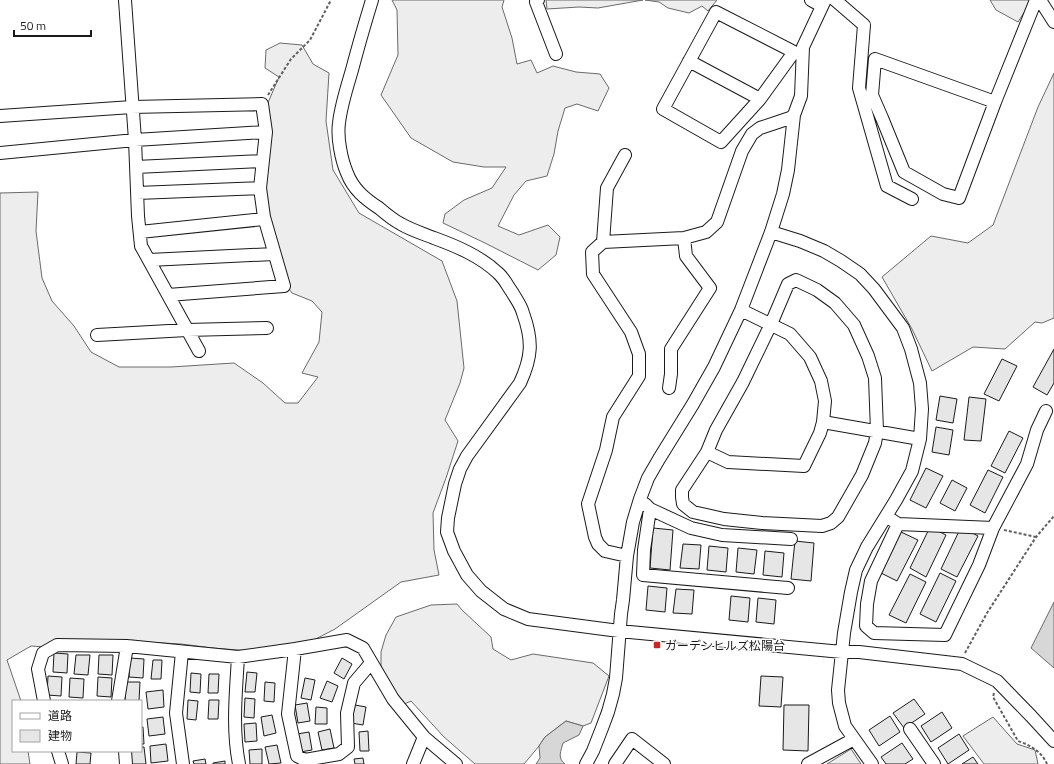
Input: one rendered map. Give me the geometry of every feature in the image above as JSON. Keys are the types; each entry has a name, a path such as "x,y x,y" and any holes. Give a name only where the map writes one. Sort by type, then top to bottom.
{"street":[{"path":"125,0 141,246 199,351"},
{"path":"372,0 344,95 338,124 342,157 347,174 365,199 402,225 476,256 498,273 505,280 522,310 529,334 530,359 526,370 520,383 467,456 460,469 455,484 448,518 447,532 454,551 467,575 481,591 504,609 528,619 619,631 842,652 859,652 962,664 997,681 1054,741"},
{"path":"538,0 536,2 556,54"},
{"path":"798,50 716,12 663,109 721,142 760,99 798,50 824,3 811,0"},
{"path":"835,0 864,25 859,88 888,186 912,199"},
{"path":"995,102 875,59 872,95 904,172 944,194 959,198 995,102 1036,0"},
{"path":"1040,0 1054,22"},
{"path":"586,764 608,712 616,678 619,631 627,556 633,522 640,499 648,478 714,367 741,310 771,232 783,194 788,170 794,115 801,96 798,50"},
{"path":"689,61 760,99"},
{"path":"0,116 132,108 262,104 266,132 260,188 264,219 284,286 168,295"},
{"path":"627,556 605,551 598,544 595,537 588,504 606,450 613,417 639,376 639,354 631,332 593,274 592,252 603,242 684,238 706,232 717,222 742,151 752,134 760,128 790,118 794,115"},
{"path":"0,153 135,140 266,132"},
{"path":"603,242 607,188 625,155"},
{"path":"136,167 263,161"},
{"path":"137,193 260,188"},
{"path":"140,232 264,219"},
{"path":"771,232 800,241 824,251 842,261 860,274 890,309 903,328 911,349 920,383 922,409 920,439 912,471 887,515 867,546 856,570 851,592 842,652 838,690 839,703 845,726 872,764"},
{"path":"669,388 671,374 671,348 710,288 686,256 684,238"},
{"path":"149,260 274,254"},
{"path":"796,280 817,290 835,303 854,325 868,356 875,378 877,431 875,443 862,475 838,517 831,523 822,526 724,520 693,512 683,504 682,490 707,452 716,430 743,382 771,324 788,284 796,280"},
{"path":"707,452 728,462 804,466 820,433 823,422 825,401 821,381 810,357 790,334 741,310"},
{"path":"97,335 187,330 267,328"},
{"path":"898,524 871,581 867,604 866,626 874,633 945,635 979,565 994,528 1027,464 1037,430 1046,411"},
{"path":"823,422 920,439"},
{"path":"640,499 650,509 691,528 722,535 791,539"},
{"path":"650,509 644,550 643,575 788,588"},
{"path":"887,515 898,524 994,528"},
{"path":"44,700 38,669 43,653 57,645 127,646 238,657 347,640 363,648 393,699 424,737 456,764"},
{"path":"118,700 127,646"},
{"path":"296,649 288,714 297,756 305,760 339,754 348,748 347,713 354,683 371,663"},
{"path":"182,652 176,713 183,764"},
{"path":"238,657 235,728 236,754 239,764"},
{"path":"910,729 934,764"},
{"path":"413,764 424,737"},
{"path":"615,764 632,739 664,764"},
{"path":"808,764 854,739"},
{"path":"58,752 62,764"},
{"path":"125,752 126,764"}],"path":[{"path":"262,104 291,59 310,40 331,0"},
{"path":"962,664 964,655 987,613 1036,537 1054,516"},
{"path":"994,528 1036,537"},
{"path":"997,681 993,697 1018,741 1029,745 1045,758 1047,764"}],"shaded area":[{"path":"392,0 504,0 502,7 512,38 517,64 531,60 537,73 553,66 576,72 600,74 609,88 598,111 577,104 565,108 547,176 526,181 514,195 498,226 519,235 548,225 560,237 556,255 538,270 443,223 445,214 464,200 492,188 506,167 484,167 453,162 411,138 381,95 398,55 397,10"},
{"path":"546,0 643,0 598,8 579,7 547,9"},
{"path":"645,0 717,0 708,11 702,6 689,13 668,8 659,2"},
{"path":"990,0 1032,0 1018,22 996,10"},
{"path":"280,43 302,45 313,64 329,73 326,121 333,170 359,213 442,261 457,301 464,368 460,383 445,420 458,441 433,513 434,550 439,575 401,582 335,629 308,643 262,652 181,644 126,641 59,648 31,646 7,660 21,700 12,700 12,752 28,752 30,764 0,764 0,193 38,192 36,231 42,278 52,301 74,326 91,352 119,367 171,367 234,363 263,383 285,403 298,403 318,377 302,373 319,342 322,312 312,301 292,293 281,279 259,218 267,105 279,77 265,68 266,50"},
{"path":"1054,73 1054,318 1042,323 1035,322 1005,349 973,347 932,371 912,329 882,277 931,236 968,243 993,225 1038,107"},
{"path":"1054,602 1054,668 1031,648"},
{"path":"457,604 491,637 493,649 511,660 533,654 593,663 609,676 591,723 583,726 566,721 545,737 524,764 475,764 444,737 411,701 402,705 381,670 381,652 386,635 396,617 431,605"},
{"path":"993,717 1017,744 1035,750 1038,764 984,764 963,736"},
{"path":"566,721 583,726 579,735 563,743 560,757 565,764 536,764 540,758 539,746 545,737"},
{"path":"851,749 861,764 827,764"}],"building":[{"path":"1054,349 1054,383 1047,395 1033,387"},
{"path":"1002,359 1017,366 999,401 984,394"},
{"path":"940,396 957,399 953,423 936,420"},
{"path":"969,397 986,399 981,441 964,440"},
{"path":"936,427 953,430 949,455 932,452"},
{"path":"1009,431 1023,438 1005,473 991,466"},
{"path":"926,468 943,476 926,508 910,500"},
{"path":"988,470 1003,477 985,513 970,505"},
{"path":"952,480 967,488 955,511 940,503"},
{"path":"930,527 946,535 926,577 910,568"},
{"path":"961,527 978,536 957,577 941,569"},
{"path":"653,528 673,530 670,570 650,568"},
{"path":"901,532 918,540 897,581 881,573"},
{"path":"795,541 814,543 811,581 791,579"},
{"path":"683,544 701,545 699,569 680,568"},
{"path":"709,546 728,548 726,572 707,570"},
{"path":"738,548 757,550 754,574 736,572"},
{"path":"765,551 784,553 782,577 763,575"},
{"path":"940,573 956,581 936,622 920,614"},
{"path":"910,574 926,582 906,623 889,615"},
{"path":"648,586 667,588 665,612 646,610"},
{"path":"676,589 694,590 692,614 673,613"},
{"path":"731,596 750,598 748,622 729,620"},
{"path":"758,598 776,600 774,624 756,622"},
{"path":"54,653 68,654 67,673 53,672"},
{"path":"76,655 90,655 88,675 74,674"},
{"path":"99,655 113,655 112,675 98,674"},
{"path":"130,658 144,659 143,678 129,677"},
{"path":"342,658 352,664 344,679 334,673"},
{"path":"153,660 162,660 161,679 151,679"},
{"path":"247,672 257,673 255,692 245,692"},
{"path":"191,673 201,674 200,693 190,692"},
{"path":"209,674 219,674 218,693 208,693"},
{"path":"48,676 62,677 61,696 47,695"},
{"path":"761,676 783,677 781,707 759,706"},
{"path":"98,677 112,678 111,697 97,696"},
{"path":"70,678 84,679 83,698 69,697"},
{"path":"305,678 315,680 311,700 301,698"},
{"path":"327,681 338,686 332,702 320,698"},
{"path":"126,682 140,682 139,700 125,700"},
{"path":"265,682 275,683 274,702 264,701"},
{"path":"163,690 164,707 148,709 146,692"},
{"path":"245,698 255,699 254,718 244,717"},
{"path":"914,699 925,714 904,728 893,713"},
{"path":"188,700 198,701 196,720 187,719"},
{"path":"209,700 219,700 218,719 208,719"},
{"path":"307,703 310,721 298,723 295,705"},
{"path":"355,705 366,707 363,725 351,723"},
{"path":"784,705 809,705 808,751 783,750"},
{"path":"316,707 327,708 327,724 315,724"},
{"path":"942,712 952,728 931,742 921,726"},
{"path":"272,715 276,733 264,736 261,717"},
{"path":"890,716 900,732 879,746 869,730"},
{"path":"163,717 165,734 149,736 147,719"},
{"path":"256,723 257,741 245,742 244,724"},
{"path":"142,727 143,727 144,744 142,744"},
{"path":"330,729 334,748 322,750 318,732"},
{"path":"368,731 369,751 360,751 359,732"},
{"path":"309,732 312,750 300,752 297,734"},
{"path":"959,734 969,750 948,764 938,748"},
{"path":"902,743 913,759 905,764 886,764 881,757"},
{"path":"166,744 168,761 151,763 150,746"},
{"path":"277,745 281,763 269,764 265,747"},
{"path":"142,747 144,747 146,764 129,764 128,752 142,752"},
{"path":"262,749 262,764 250,764 249,750"},
{"path":"77,752 91,753 90,764 76,764"},
{"path":"973,757 978,764 962,764"},
{"path":"363,758 364,764 355,764 354,759"},
{"path":"205,759 206,764 194,764 193,761"},
{"path":"225,761 225,764 213,764 213,763"}],"place":[{"name":"ガーデンヒルズ松陽台","path":"657,645"}]}
